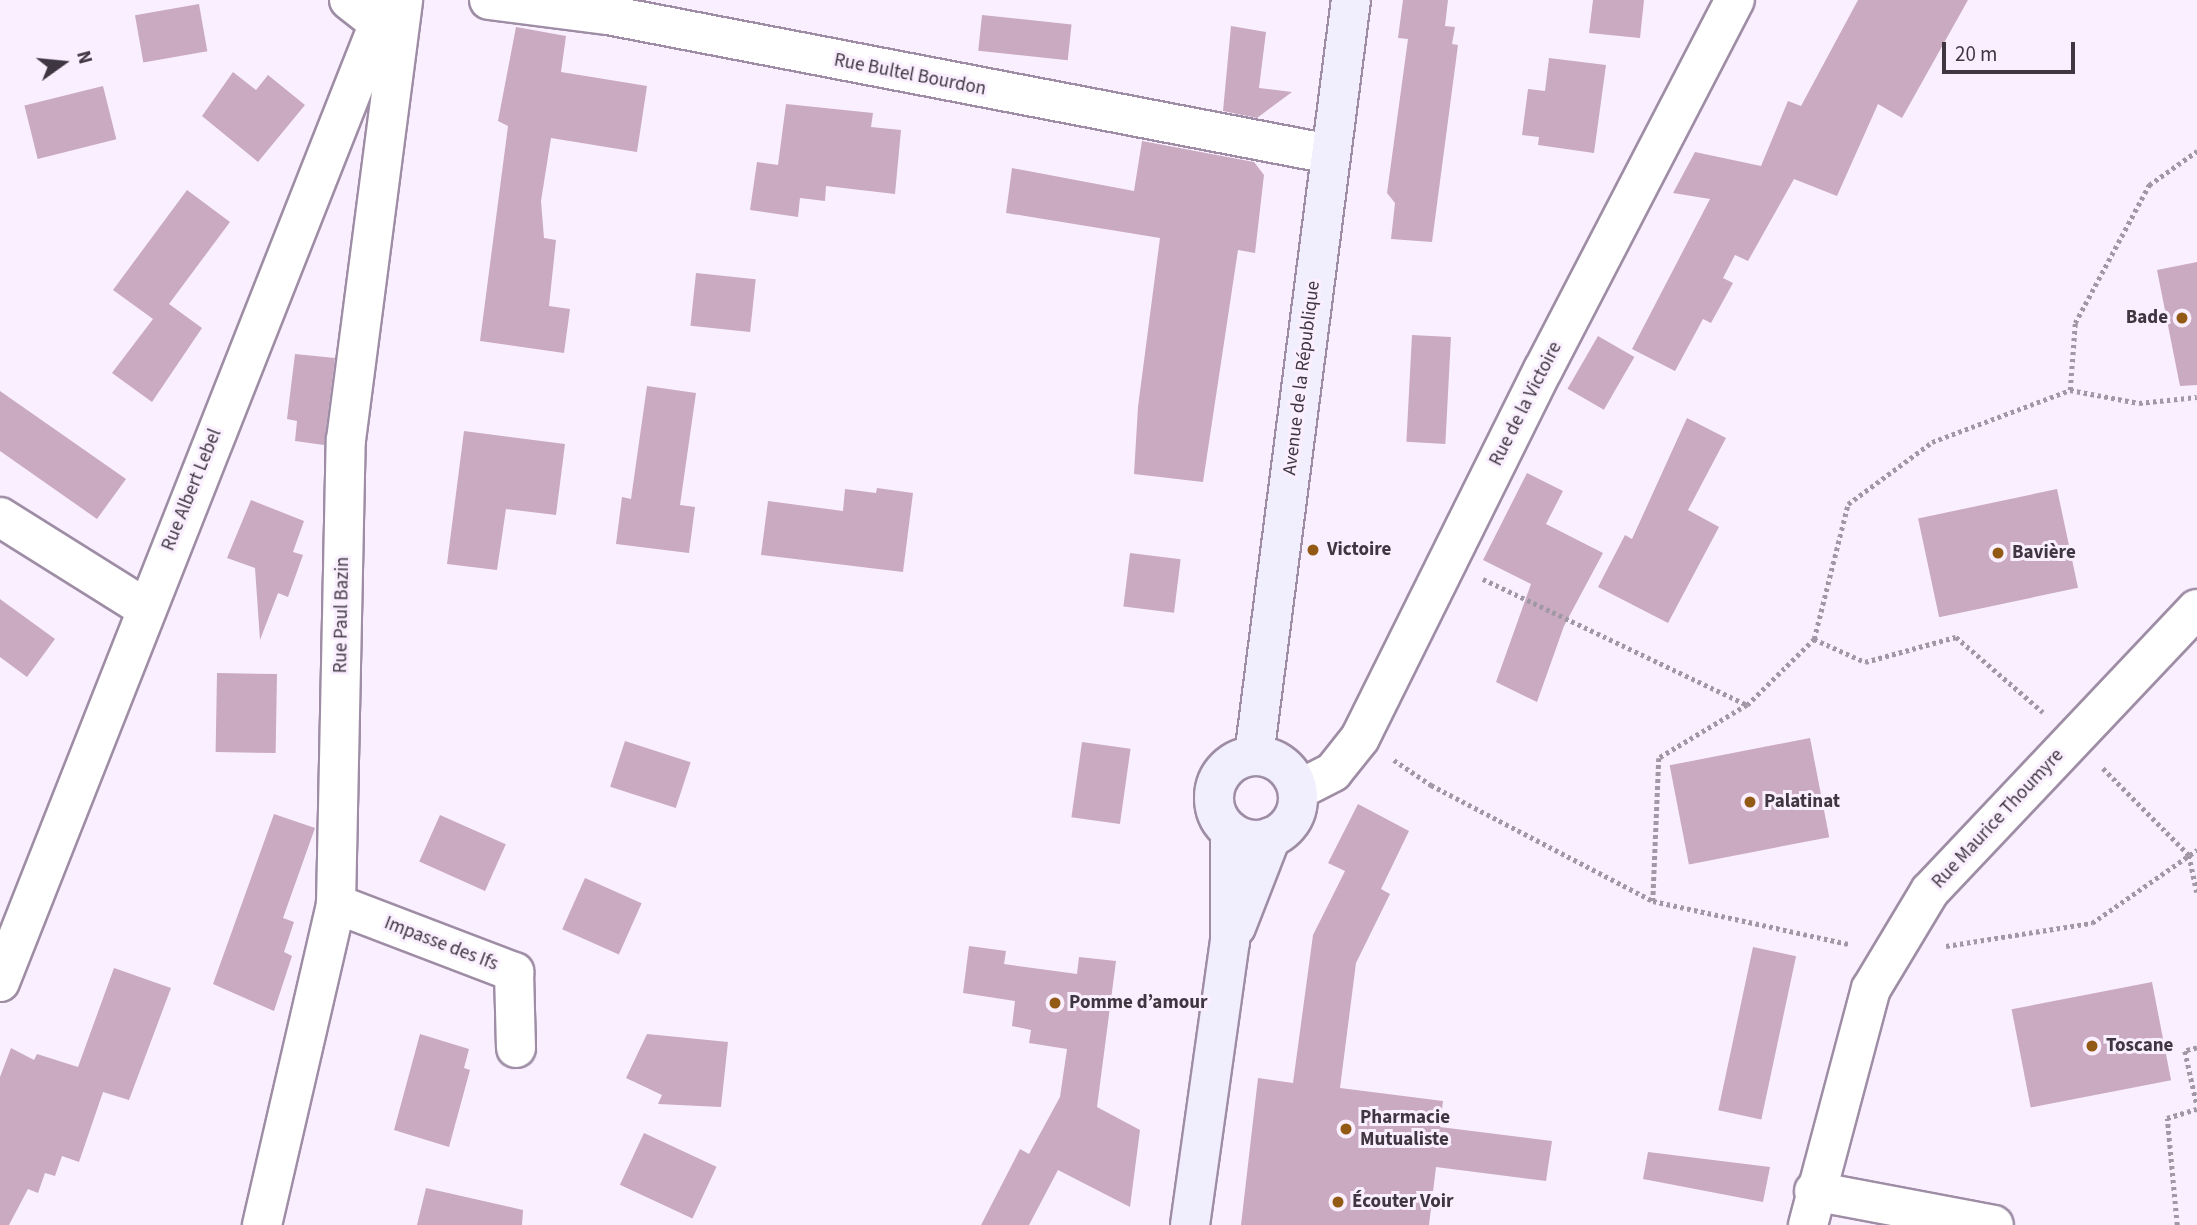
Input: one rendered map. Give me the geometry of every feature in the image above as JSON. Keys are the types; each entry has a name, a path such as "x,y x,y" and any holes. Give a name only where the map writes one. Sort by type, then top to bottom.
{"main road":[{"name":"Avenue de la République","path":"1254,755 1351,0"},
{"path":"1254,755 1283,764 1298,790 1298,807 1290,823 1271,837 1245,839 1230,831 1216,810 1215,785 1230,765 1254,755"},
{"path":"1190,1225 1230,942 1230,831"},
{"path":"1230,942 1271,837"}],"street":[{"name":"Rue Bultel Bourdon","path":"489,0 609,8 1330,154"},
{"name":"Rue de la Victoire","path":"1298,790 1333,772 1360,738 1735,0"},
{"name":"Rue Albert Lebel","path":"0,982 380,6"},
{"name":"Rue Paul Bazin","path":"262,1225 336,904 346,440 380,6"},
{"path":"0,517 145,608"},
{"name":"Rue Maurice Thoumyre","path":"1811,1208 1871,989 1930,891 2197,610"},
{"name":"Impasse des Ifs","path":"336,904 514,972 516,1048"},
{"path":"1811,1208 1994,1225"}],"path":[{"path":"2070,390 2075,323 2149,185 2197,151"},
{"path":"1653,901 1659,758 1747,705 1814,639 1848,503 1933,442 2070,390 2139,403 2197,397"},
{"path":"1448,561 1747,705"},
{"path":"1814,639 1865,662 1956,637 2074,739 2189,855 2197,892"},
{"path":"1431,785 1653,901 1892,954 2092,923 2197,850"},
{"path":"2177,1225 2167,1118 2197,1107 2185,1051 2197,1048"}],"building":[{"path":"1403,0 1448,0 1445,26 1455,27 1452,44 1458,45 1432,242 1391,239 1395,203 1387,193 1408,39 1398,38"},
{"path":"1593,0 1644,0 1640,38 1589,33"},
{"path":"1858,0 1968,0 1902,118 1878,104 1837,196 1794,179 1748,261 1735,255 1723,278 1733,283 1711,323 1703,319 1675,371 1632,349 1710,199 1673,193 1695,152 1761,166 1788,101 1801,106"},
{"path":"199,4 207,51 143,63 135,15"},
{"path":"982,15 1072,24 1068,60 978,51"},
{"path":"1231,26 1266,32 1259,88 1292,92 1257,118 1223,111"},
{"path":"516,27 566,36 561,72 647,86 637,152 551,138 541,201 544,238 556,240 549,306 570,309 564,353 480,341 508,126 498,121"},
{"path":"1549,58 1606,65 1594,153 1538,145 1539,137 1522,135 1528,89 1545,91"},
{"path":"233,72 256,90 268,75 305,105 258,162 202,116"},
{"path":"103,86 116,139 38,159 24,106"},
{"path":"786,104 873,113 871,127 901,130 895,194 826,186 825,201 800,198 798,217 750,210 757,162 778,165"},
{"path":"1142,141 1254,162 1264,175 1255,253 1238,250 1203,482 1134,474 1138,407 1160,238 1006,213 1012,168 1134,191"},
{"path":"187,190 230,222 169,304 202,328 152,402 112,373 153,319 113,290"},
{"name":"Bade","path":"2197,262 2197,385 2180,386 2157,270"},
{"path":"696,273 756,279 750,332 690,326"},
{"path":"1412,335 1451,337 1445,444 1406,442"},
{"path":"1598,336 1634,357 1604,410 1568,389"},
{"path":"295,354 335,358 324,445 295,441 297,421 287,419"},
{"path":"647,386 696,393 680,505 695,507 689,553 616,544 622,497 631,499"},
{"path":"0,391 126,479 97,519 0,451"},
{"path":"1687,418 1726,438 1688,510 1719,527 1668,623 1598,587 1625,535 1632,539"},
{"path":"464,431 565,444 556,515 506,509 497,570 447,564"},
{"path":"1527,473 1563,491 1546,524 1603,553 1564,626 1537,702 1496,682 1531,584 1483,560"},
{"path":"877,488 913,493 903,572 761,555 768,501 843,511 845,489 876,493"},
{"name":"Bavière","path":"2057,489 2078,588 1939,617 1918,519"},
{"path":"251,500 304,521 293,552 303,555 288,597 278,593 260,640 255,568 227,558"},
{"path":"1130,553 1181,559 1174,613 1123,607"},
{"path":"0,599 55,639 27,677 0,657"},
{"path":"217,673 277,674 276,753 216,752"},
{"name":"Palatinat","path":"1810,738 1829,837 1689,864 1670,765"},
{"path":"625,741 691,762 676,808 610,787"},
{"path":"1082,742 1131,749 1120,824 1071,817"},
{"path":"1358,804 1409,831 1381,889 1390,894 1356,963 1340,1088 1443,1101 1440,1127 1552,1141 1546,1181 1436,1167 1429,1225 1241,1225 1258,1078 1293,1083 1313,935 1345,871 1328,863"},
{"path":"274,814 315,828 283,918 294,922 284,952 292,956 274,1011 213,984"},
{"path":"440,815 506,844 485,891 419,862"},
{"path":"585,878 642,903 619,954 562,929"},
{"path":"969,946 1006,951 1004,964 1077,974 1079,957 1116,961 1097,1107 1140,1130 1130,1207 1058,1170 1029,1225 981,1225 1020,1149 1029,1154 1060,1097 1067,1049 1029,1043 1031,1030 1012,1026 1015,1001 963,993"},
{"path":"1753,947 1796,956 1761,1119 1718,1110"},
{"path":"114,968 171,988 129,1100 103,1092 79,1162 62,1156 55,1176 45,1173 38,1193 28,1189 9,1225 0,1225 0,1077 11,1048 34,1060 37,1054 78,1067"},
{"name":"Toscane","path":"2152,982 2171,1080 2031,1107 2012,1009"},
{"path":"420,1034 469,1049 464,1068 470,1070 449,1147 394,1130"},
{"path":"647,1034 728,1042 721,1107 658,1104 662,1095 626,1078"},
{"path":"644,1133 717,1167 692,1218 620,1185"},
{"path":"1648,1152 1770,1167 1763,1202 1643,1179"},
{"path":"426,1188 523,1210 522,1225 417,1225"}],"place":[{"name":"Bade","path":"2182,318"},
{"name":"Victoire","path":"1313,550"},
{"name":"Bavière","path":"1998,553"},
{"name":"Palatinat","path":"1750,802"},
{"name":"Pomme d’amour","path":"1055,1003"},
{"name":"Toscane","path":"2092,1046"},
{"name":"Pharmacie Mutualiste","path":"1346,1129"},
{"name":"Écouter Voir","path":"1338,1202"}]}
